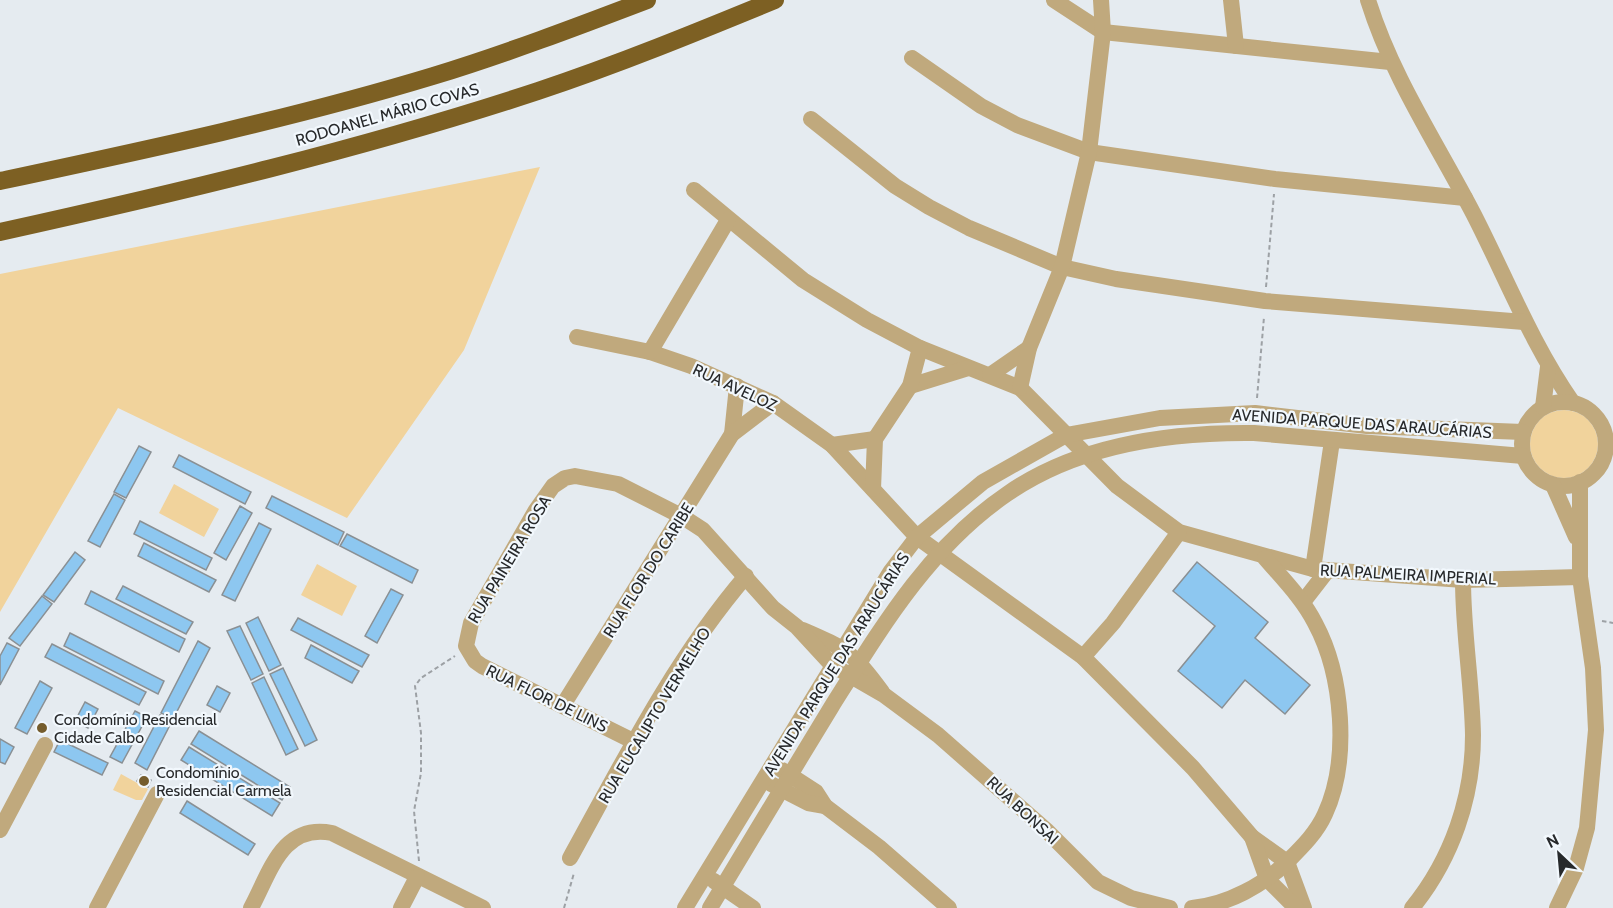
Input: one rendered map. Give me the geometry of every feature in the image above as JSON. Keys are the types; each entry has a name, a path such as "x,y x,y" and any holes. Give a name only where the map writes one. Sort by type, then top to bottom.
{"highway":[{"name":"RODOANEL MÁRIO COVAS","path":"0,181 196,136 432,76 541,40 647,0"},
{"name":"RODOANEL MÁRIO COVAS","path":"0,232 169,193 408,130 539,90 775,0"}],"street":[{"path":"1054,0 1102,32 1390,62"},
{"path":"694,190 803,280 867,320 920,348 1020,388 1029,348 1062,267 1089,152 1102,32 1101,0"},
{"path":"1231,0 1236,46"},
{"path":"1368,0 1390,62 1505,274 1524,322 1548,367 1573,403"},
{"path":"912,58 999,116 1089,152 1275,179 1465,198"},
{"path":"811,119 895,186 929,207 969,228 1062,267 1116,279 1265,302 1524,322"},
{"path":"650,352 728,220"},
{"name":"RUA AVELOZ","path":"577,337 650,352 737,386 773,403 832,445 916,537 1083,657 1193,768 1252,837"},
{"path":"873,489 875,439 910,386 920,348"},
{"path":"990,375 1029,348"},
{"path":"1543,407 1548,367"},
{"path":"910,386 968,368"},
{"path":"732,434 737,386"},
{"name":"RUA PALMEIRA IMPERIAL","path":"1020,388 1134,500 1179,532 1265,558 1320,570 1463,580 1580,577"},
{"path":"1558,402 1573,403 1586,408 1596,416 1603,428 1606,441 1600,467 1591,477 1580,482 1564,486 1553,485 1540,479 1523,456 1523,432 1531,418 1543,407 1558,402"},
{"path":"732,434 773,403"},
{"name":"AVENIDA PARQUE DAS ARAUCÁRIAS","path":"685,908 843,647 891,571 916,537 983,483 1066,435 1160,418 1255,413 1367,426 1523,432"},
{"name":"AVENIDA PARQUE DAS ARAUCÁRIAS","path":"710,908 859,661 914,582 939,552 1007,494 1041,475 1088,456 1131,444 1179,435 1217,432 1254,433 1523,456"},
{"name":"RUA FLOR DO CARIBE","path":"563,705 683,517 732,434"},
{"path":"832,445 875,439"},
{"path":"1303,602 1320,570 1332,441"},
{"name":"RUA PAINEIRA ROSA","path":"466,646 471,623 530,520 553,486 565,478 575,476 618,484 683,517 703,530 773,608 797,627"},
{"path":"1557,908 1576,868 1587,828 1596,730 1593,668 1580,577 1578,544 1580,482"},
{"path":"1553,485 1578,544"},
{"path":"1083,657 1113,623 1179,532"},
{"path":"1192,908 1223,900 1267,879 1287,862 1309,840 1325,815 1340,765 1337,699 1324,641 1303,602 1265,558"},
{"name":"RUA EUCALIPTO VERMELHO","path":"570,858 635,742 720,606 746,576"},
{"path":"1412,908 1452,844 1468,789 1473,735 1463,620 1463,580"},
{"path":"797,627 843,647 859,661 884,695"},
{"path":"797,627 832,665 884,695"},
{"name":"RUA FLOR DE LINS","path":"466,646 475,662 482,666 635,742"},
{"name":"RUA BONSAI","path":"884,695 938,735 1000,788 1098,882 1131,898 1170,908"},
{"path":"0,830 45,746"},
{"path":"773,764 816,792 825,806 887,853 949,908"},
{"path":"763,780 808,803 825,806"},
{"path":"97,908 157,794"},
{"path":"251,908 282,849 304,833 318,831 332,833 417,878 483,908"},
{"path":"1252,837 1287,862 1304,908"},
{"path":"1252,837 1267,879 1296,908"},
{"path":"704,875 753,908"},
{"path":"401,908 417,878"}],"path":[{"path":"417,878 420,857 415,836 414,811 421,773 421,733 415,686 421,678 450,661 466,646"},
{"path":"564,908 574,877 570,858"}],"shaded area":[{"path":"540,167 464,350 347,518 118,408 0,612 0,274"},
{"path":"1557,410 1571,410 1583,415 1593,425 1598,444 1593,463 1583,473 1571,478 1557,478 1545,473 1535,463 1530,451 1530,437 1535,425 1545,415"},
{"path":"174,484 219,509 204,537 159,513"},
{"path":"317,564 357,586 342,616 301,595"},
{"path":"121,774 148,789 142,800 136,800 113,790"}],"building":[{"path":"139,446 151,452 126,498 114,492"},
{"path":"179,455 251,492 245,504 173,467"},
{"path":"114,494 125,500 100,547 88,541"},
{"path":"272,496 344,532 338,545 266,508"},
{"path":"240,506 252,513 226,560 214,553"},
{"path":"140,521 212,558 206,570 134,534"},
{"path":"259,523 271,529 235,601 222,595"},
{"path":"347,534 418,570 412,583 340,546"},
{"path":"144,543 216,580 209,592 138,556"},
{"path":"75,552 85,560 54,602 43,595"},
{"path":"1197,562 1268,622 1255,638 1310,685 1285,714 1245,680 1222,708 1178,671 1215,626 1173,591"},
{"path":"123,586 193,622 186,634 116,599"},
{"path":"391,589 403,595 377,643 365,636"},
{"path":"91,591 185,639 179,652 85,604"},
{"path":"42,596 52,604 20,646 9,638"},
{"path":"258,617 281,665 269,671 246,623"},
{"path":"298,618 369,655 362,667 291,630"},
{"path":"240,626 263,674 251,680 227,631"},
{"path":"70,633 164,681 158,694 64,646"},
{"path":"198,641 210,648 173,719 161,713"},
{"path":"7,643 19,649 0,685 0,656"},
{"path":"52,644 146,692 139,705 45,657"},
{"path":"311,645 359,671 352,683 305,658"},
{"path":"283,668 317,740 305,746 270,674"},
{"path":"264,677 298,749 286,755 252,683"},
{"path":"40,681 52,688 27,734 15,728"},
{"path":"217,686 230,693 220,712 207,705"},
{"path":"85,702 98,709 88,728 75,721"},
{"path":"135,711 147,717 122,763 110,757"},
{"path":"160,715 172,721 147,770 135,763"},
{"path":"199,731 290,787 282,800 191,744"},
{"path":"0,739 14,747 5,764 0,762"},
{"path":"60,740 108,763 102,775 54,752"},
{"path":"189,747 280,803 272,816 181,760"},
{"name":"Condomínio Residencial Carmela","path":"141,775 151,780 148,787 137,781"},
{"path":"187,801 255,844 248,855 180,813"}],"place":[{"name":"Condomínio Residencial Cidade Calbo","path":"42,728"},
{"name":"Condomínio Residencial Carmela","path":"144,781"}]}
